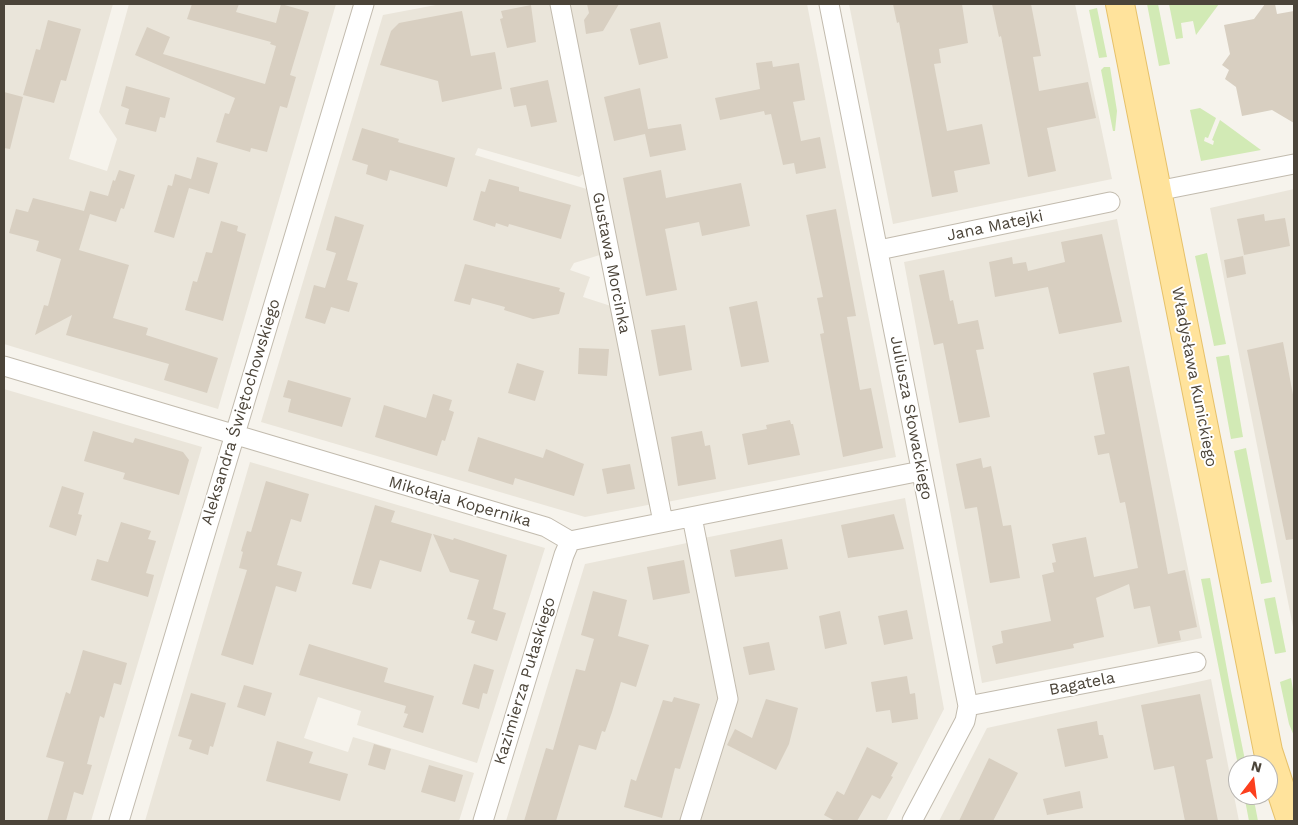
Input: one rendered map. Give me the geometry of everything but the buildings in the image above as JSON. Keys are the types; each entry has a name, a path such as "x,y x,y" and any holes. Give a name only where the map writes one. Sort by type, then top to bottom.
{"main road":[{"name":"Władysława Kunickiego","path":"1120,4 1268,751 1291,821"},
{"name":"Władysława Kunickiego","path":"1268,751 1273,821"}],"street":[{"name":"Aleksandra Świętochowskiego","path":"119,821 364,4"},
{"name":"Gustawa Morcinka","path":"560,4 663,522"},
{"name":"Juliusza Słowackiego","path":"829,4 968,706 965,721 912,821"},
{"path":"1157,191 1294,164"},
{"name":"Jana Matejki","path":"879,250 1110,202"},
{"name":"Mikołaja Kopernika","path":"4,366 546,527 570,541"},
{"path":"570,541 922,471"},
{"path":"690,821 728,698 692,517"},
{"name":"Kazimierza Pułaskiego","path":"483,821 564,555 570,541"},
{"name":"Bagatela","path":"968,706 1196,662"}],"shaded area":[{"path":"4,4 113,4 69,159 107,171 117,139 99,112 129,4 336,4 218,409 4,344"},
{"path":"441,4 552,4 586,172 579,177 478,148 475,155 590,190 603,254 574,263 570,270 590,277 583,297 614,307 653,504 585,517 261,422 383,15"},
{"path":"569,4 807,4 896,457 667,502"},
{"path":"849,4 1075,4 1112,179 893,224"},
{"path":"1294,189 1294,632 1210,208"},
{"path":"1117,219 1202,638 982,683 904,262"},
{"path":"4,389 202,447 91,821 4,821"},
{"path":"250,462 545,548 477,763 357,725 361,711 318,697 304,738 348,752 353,737 474,773 459,821 145,821"},
{"path":"905,498 944,709 886,821 698,821 737,692 704,538"},
{"path":"687,543 721,695 683,821 506,821 585,564"},
{"path":"1211,679 1228,765 1228,805 1236,805 1239,821 939,821 987,728"}],"green space":[{"path":"1147,4 1158,4 1170,64 1159,66"},
{"path":"1169,4 1219,4 1196,35 1193,21 1181,23 1183,38 1176,39"},
{"path":"1097,8 1107,57 1099,58 1089,10"},
{"path":"1104,67 1110,67 1117,111 1115,131 1113,131 1101,70"},
{"path":"1200,108 1216,118 1208,138 1205,137 1204,141 1213,145 1214,141 1212,140 1220,120 1261,150 1201,161 1190,110"},
{"path":"1207,253 1226,344 1214,346 1195,256"},
{"path":"1229,355 1243,437 1231,439 1216,357"},
{"path":"1246,448 1272,582 1261,584 1234,451"},
{"path":"1210,578 1244,755 1236,755 1201,579"},
{"path":"1275,597 1286,652 1275,654 1264,599"},
{"path":"1291,678 1294,696 1294,736 1289,724 1280,682"},
{"path":"1246,805 1255,805 1258,821 1249,821"}]}
